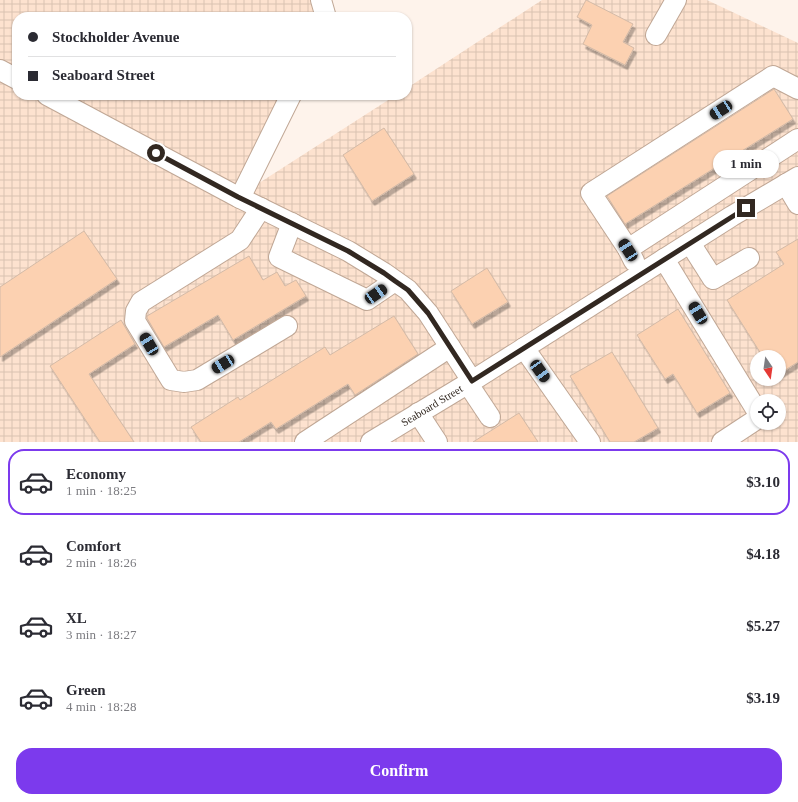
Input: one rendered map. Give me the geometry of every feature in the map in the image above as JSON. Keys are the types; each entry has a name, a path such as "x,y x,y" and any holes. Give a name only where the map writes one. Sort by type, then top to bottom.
{"street":[{"path":"321,0 324,12"},
{"path":"656,36 676,0"},
{"path":"0,70 12,76"},
{"path":"642,273 591,193 773,76 798,88"},
{"path":"56,100 240,198 348,251 408,290 428,313 490,417"},
{"path":"240,198 289,100"},
{"path":"628,250 798,139"},
{"path":"792,181 798,204"},
{"name":"Seaboard Street","path":"371,442 470,383 732,216 792,181"},
{"path":"261,208 240,240 141,302 136,311 135,321 171,380 184,382 197,380 287,326"},
{"path":"292,224 279,257 367,300 395,281"},
{"path":"690,243 713,279 749,258"},
{"path":"664,259 750,400"},
{"path":"305,442 450,348"},
{"path":"524,348 590,442"},
{"path":"418,413 437,442"},
{"path":"722,442 750,424"}],"shaded area":[{"path":"0,0 327,0 322,12 12,12 12,100 282,100 239,196 388,100 412,100 412,85 542,0 707,0 798,43 798,442 0,442"}],"building":[{"path":"586,0 633,24 623,42 634,48 625,65 583,44 592,25 577,17"},
{"path":"774,89 793,119 625,224 607,196"},
{"path":"384,128 414,174 372,201 343,155"},
{"path":"84,231 117,279 0,357 0,287"},
{"path":"798,239 798,362 786,370 786,350 759,350 727,300 784,264 776,252"},
{"path":"249,256 263,280 277,272 285,286 296,280 306,296 233,340 218,315 164,347 147,316"},
{"path":"487,268 508,302 472,324 451,291"},
{"path":"678,309 730,393 697,413 673,374 665,379 637,335"},
{"path":"394,316 418,354 355,395 348,384 276,429 271,422 239,442 201,442 191,427 238,397 240,400 325,347 330,355"},
{"path":"121,320 135,344 89,374 134,442 100,442 50,366"},
{"path":"612,352 658,428 634,442 610,442 570,376"},
{"path":"519,413 538,442 473,442"}],"route":[{"path":"156,153 238,197 348,251 408,290 428,313 472,381 746,208"}]}
